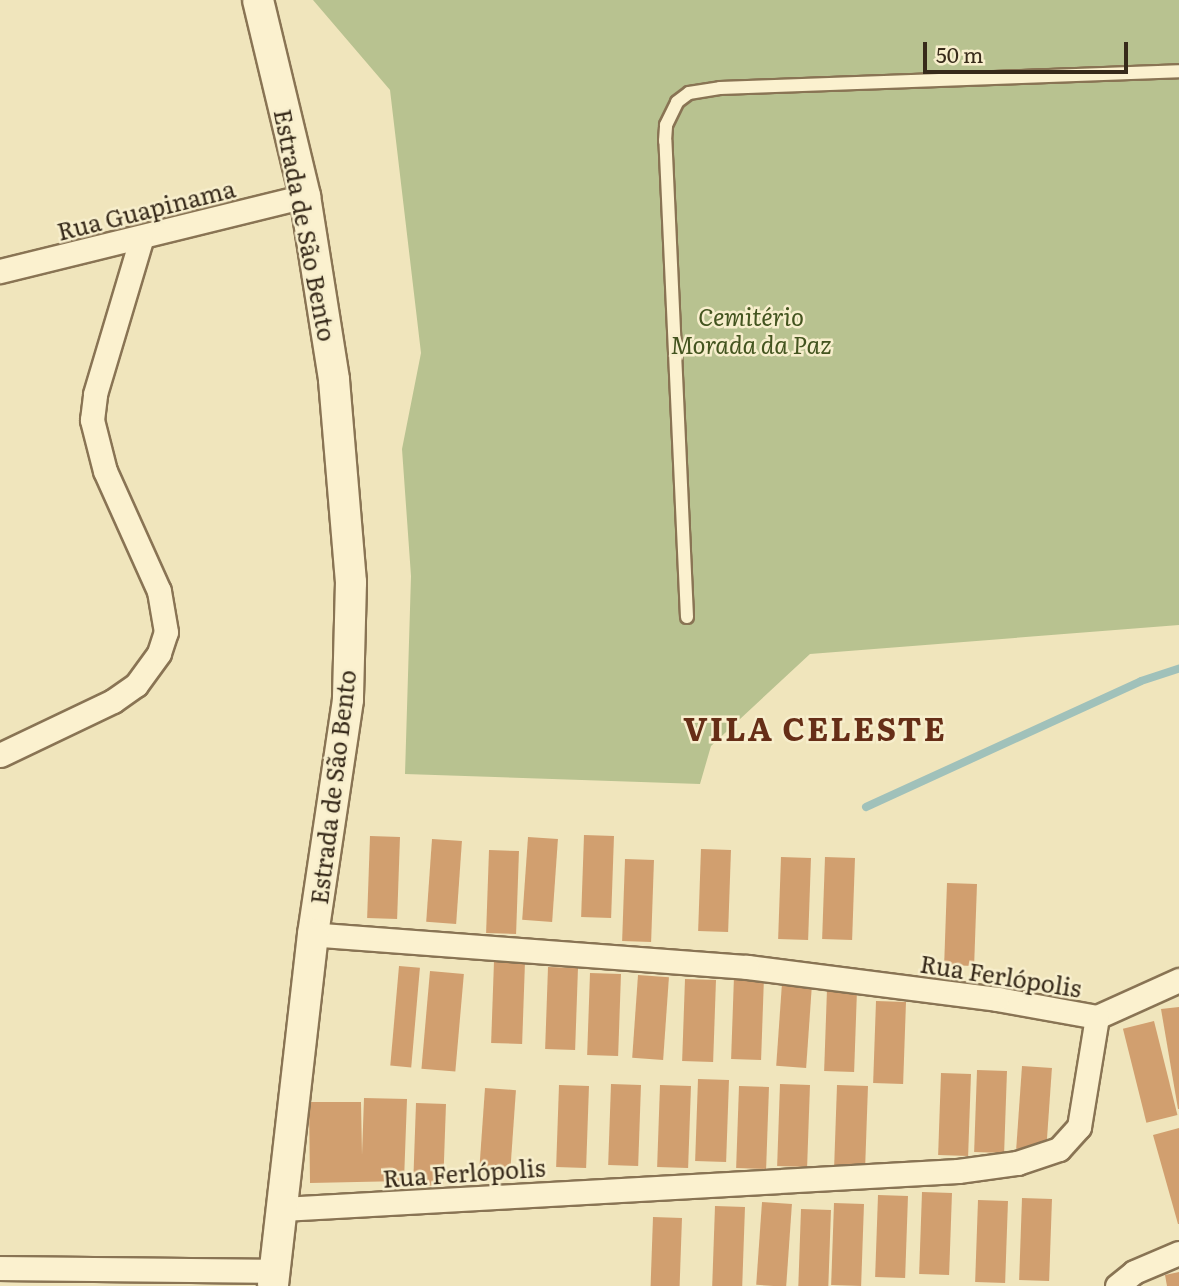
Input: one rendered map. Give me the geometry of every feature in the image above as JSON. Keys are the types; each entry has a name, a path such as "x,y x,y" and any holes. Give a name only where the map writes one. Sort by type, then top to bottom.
{"street":[{"name":"Estrada de São Bento","path":"258,0 305,196 334,380 351,582 348,700 313,934 274,1278"},
{"name":"Rua Guapinama","path":"0,271 141,240 305,196"},
{"path":"0,755 113,701 136,685 159,653 166,632 159,591 105,471 92,420 95,394 141,240"},
{"name":"Rua Ferlópolis","path":"282,1209 958,1171 1017,1163 1059,1149 1079,1127 1097,1017 997,999 747,967 313,934"},
{"path":"1097,1017 1179,980"},
{"path":"1117,1286 1134,1272 1179,1253"},
{"path":"0,1268 274,1278"}],"lane":[{"path":"687,617 665,141 666,125 677,102 689,93 719,88 1179,71"}],"green space":[{"name":"Cemitério Morada da Paz","path":"313,0 1179,0 1179,625 810,654 711,746 700,784 405,774 411,576 402,449 421,353 390,90"}],"building":[{"path":"584,835 614,836 611,918 581,917"},
{"path":"370,836 400,837 397,919 367,918"},
{"path":"528,837 558,839 552,922 522,920"},
{"path":"432,839 462,841 456,924 426,922"},
{"path":"701,849 731,850 728,932 698,931"},
{"path":"489,850 519,851 516,934 486,933"},
{"path":"781,857 811,858 808,940 778,939"},
{"path":"825,857 855,858 852,940 822,939"},
{"path":"625,859 654,860 651,942 622,941"},
{"path":"947,883 977,884 974,966 944,965"},
{"path":"494,961 525,962 522,1044 491,1043"},
{"path":"399,966 420,968 411,1067 390,1066"},
{"path":"548,967 578,968 575,1050 545,1049"},
{"path":"430,971 464,974 455,1072 421,1069"},
{"path":"590,973 621,974 618,1056 587,1055"},
{"path":"638,975 669,977 663,1060 632,1058"},
{"path":"734,976 764,977 761,1060 731,1059"},
{"path":"685,979 716,980 713,1062 682,1061"},
{"path":"782,983 812,985 806,1068 776,1066"},
{"path":"827,989 857,990 854,1072 824,1071"},
{"path":"876,1001 906,1002 903,1084 873,1083"},
{"path":"1179,1007 1179,1109 1178,1109 1161,1009"},
{"path":"1154,1021 1177,1115 1146,1123 1123,1029"},
{"path":"1022,1066 1052,1068 1046,1151 1016,1149"},
{"path":"977,1070 1007,1071 1004,1153 974,1152"},
{"path":"941,1073 971,1074 968,1156 938,1155"},
{"path":"698,1079 729,1080 726,1162 695,1161"},
{"path":"611,1084 641,1085 638,1166 608,1165"},
{"path":"780,1084 810,1085 807,1167 777,1166"},
{"path":"559,1085 589,1086 586,1168 556,1167"},
{"path":"660,1085 691,1086 688,1168 657,1167"},
{"path":"837,1085 868,1086 865,1168 834,1167"},
{"path":"739,1086 769,1087 766,1169 736,1168"},
{"path":"485,1088 516,1090 510,1173 479,1171"},
{"path":"364,1098 407,1099 404,1181 310,1183 309,1102 361,1102 362,1155"},
{"path":"416,1103 446,1104 443,1186 413,1185"},
{"path":"1179,1128 1179,1224 1178,1224 1153,1135"},
{"path":"922,1192 952,1193 949,1275 919,1274"},
{"path":"878,1195 908,1196 905,1278 875,1277"},
{"path":"1022,1198 1052,1199 1049,1281 1019,1280"},
{"path":"978,1200 1008,1201 1005,1283 975,1282"},
{"path":"762,1202 792,1204 786,1286 756,1285"},
{"path":"834,1203 864,1204 861,1286 831,1285"},
{"path":"715,1206 745,1207 742,1286 712,1286"},
{"path":"801,1209 831,1210 828,1286 798,1286"},
{"path":"653,1217 682,1218 680,1286 651,1286"},
{"path":"1179,1272 1179,1286 1167,1286 1165,1275"}],"waterway":[{"path":"866,807 1141,681 1179,669"}],"district":[{"name":"VILA CELESTE","path":"815,727"}]}
